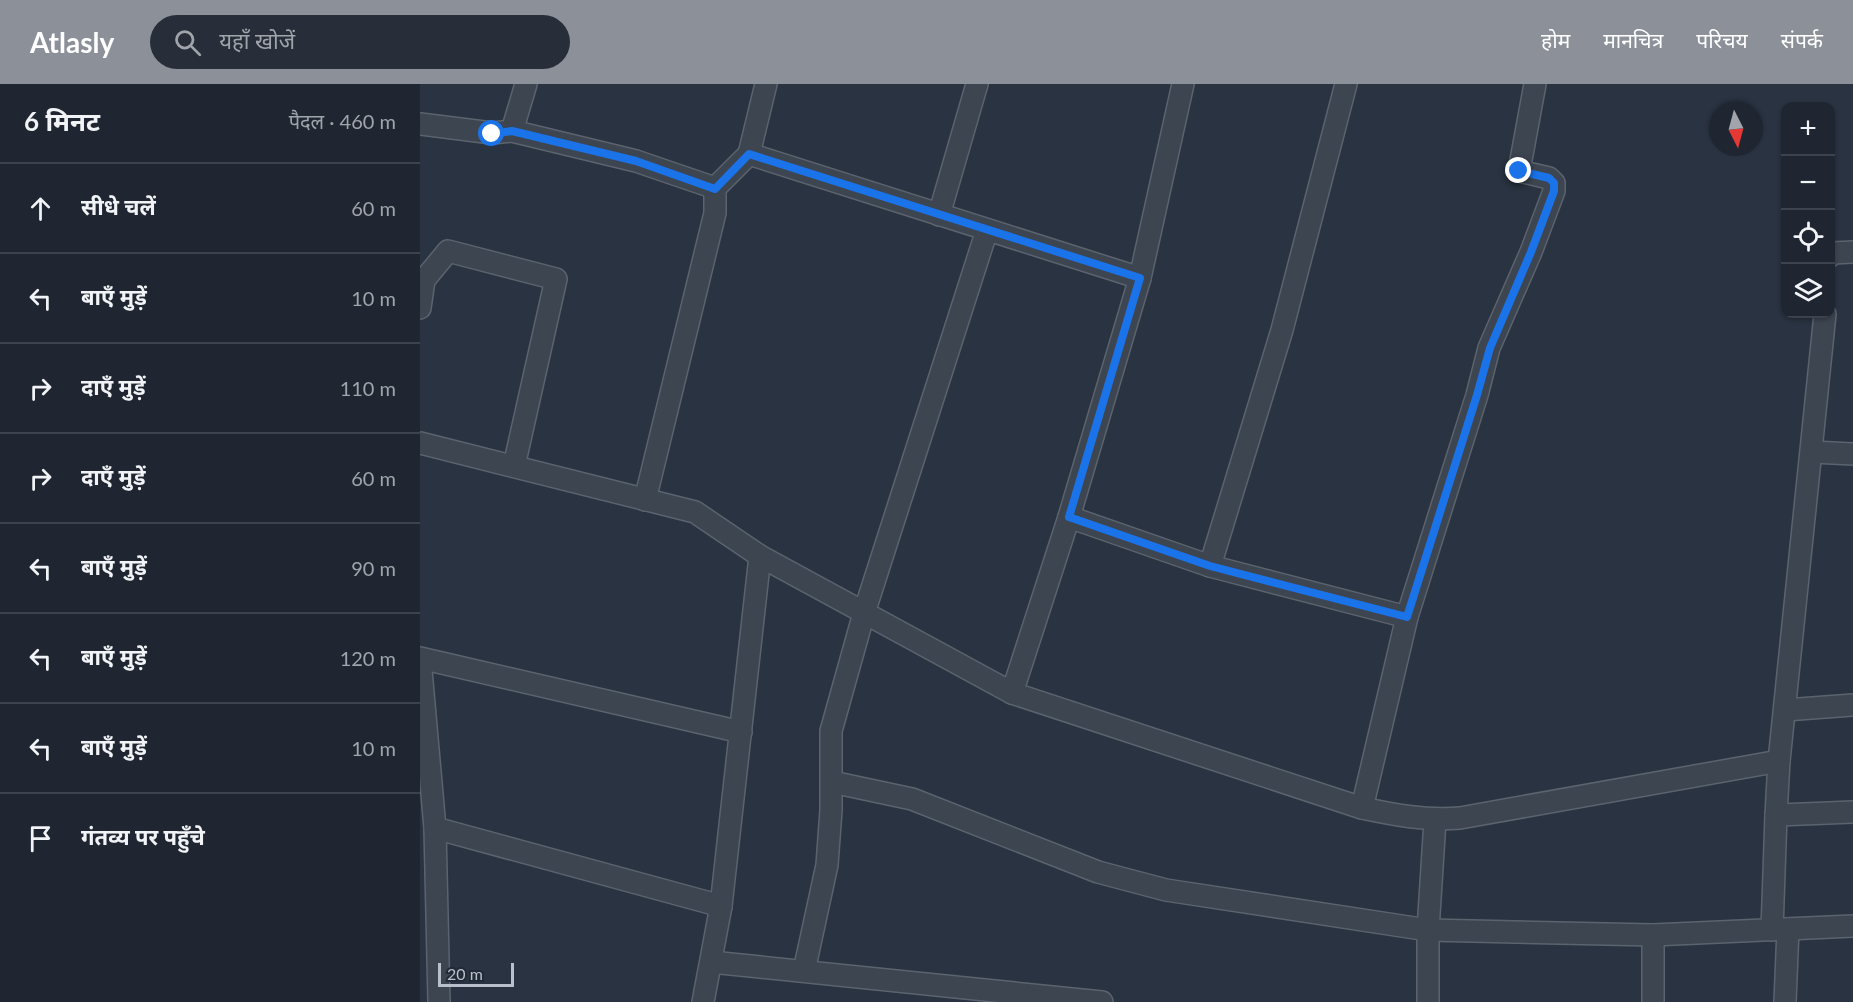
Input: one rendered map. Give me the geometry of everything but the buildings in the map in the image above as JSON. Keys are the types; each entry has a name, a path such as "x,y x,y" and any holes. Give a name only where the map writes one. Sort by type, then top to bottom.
{"street":[{"path":"512,131 526,84"},
{"path":"645,500 715,213 715,189 749,154 766,84"},
{"path":"939,215 977,84"},
{"path":"1012,693 1069,517 1140,278 1184,84"},
{"path":"1210,566 1282,330 1346,84"},
{"path":"1362,808 1407,617 1490,348 1554,191 1554,183 1549,178 1519,171 1535,84"},
{"path":"420,124 492,134 512,131 636,161 715,189"},
{"path":"749,154 1140,278"},
{"path":"804,971 827,865 832,782 831,731 864,613 987,230"},
{"path":"420,308 424,280 448,251 556,279 514,466"},
{"path":"1835,252 1853,252"},
{"path":"1785,1002 1776,815 1779,761 1825,318"},
{"path":"420,443 696,512 760,556 1012,693 1362,808 1404,817 1435,820 1552,803 1779,761"},
{"path":"1812,452 1853,454"},
{"path":"1069,517 1210,566 1407,617"},
{"path":"704,1002 721,906 760,556"},
{"path":"439,1002 435,828 420,659 741,732"},
{"path":"1785,710 1853,705"},
{"path":"832,782 912,799 1098,872 1166,890 1428,930 1653,935 1853,926"},
{"path":"1776,815 1853,812"},
{"path":"1428,1002 1428,930 1435,820"},
{"path":"435,828 721,906"},
{"path":"1653,935 1653,1002"},
{"path":"711,962 1102,1002"}],"route":[{"path":"492,134 512,131 636,161 715,189 749,154 1140,278 1069,517 1210,566 1407,617 1490,348 1554,191 1554,183 1549,178 1519,171"}]}
